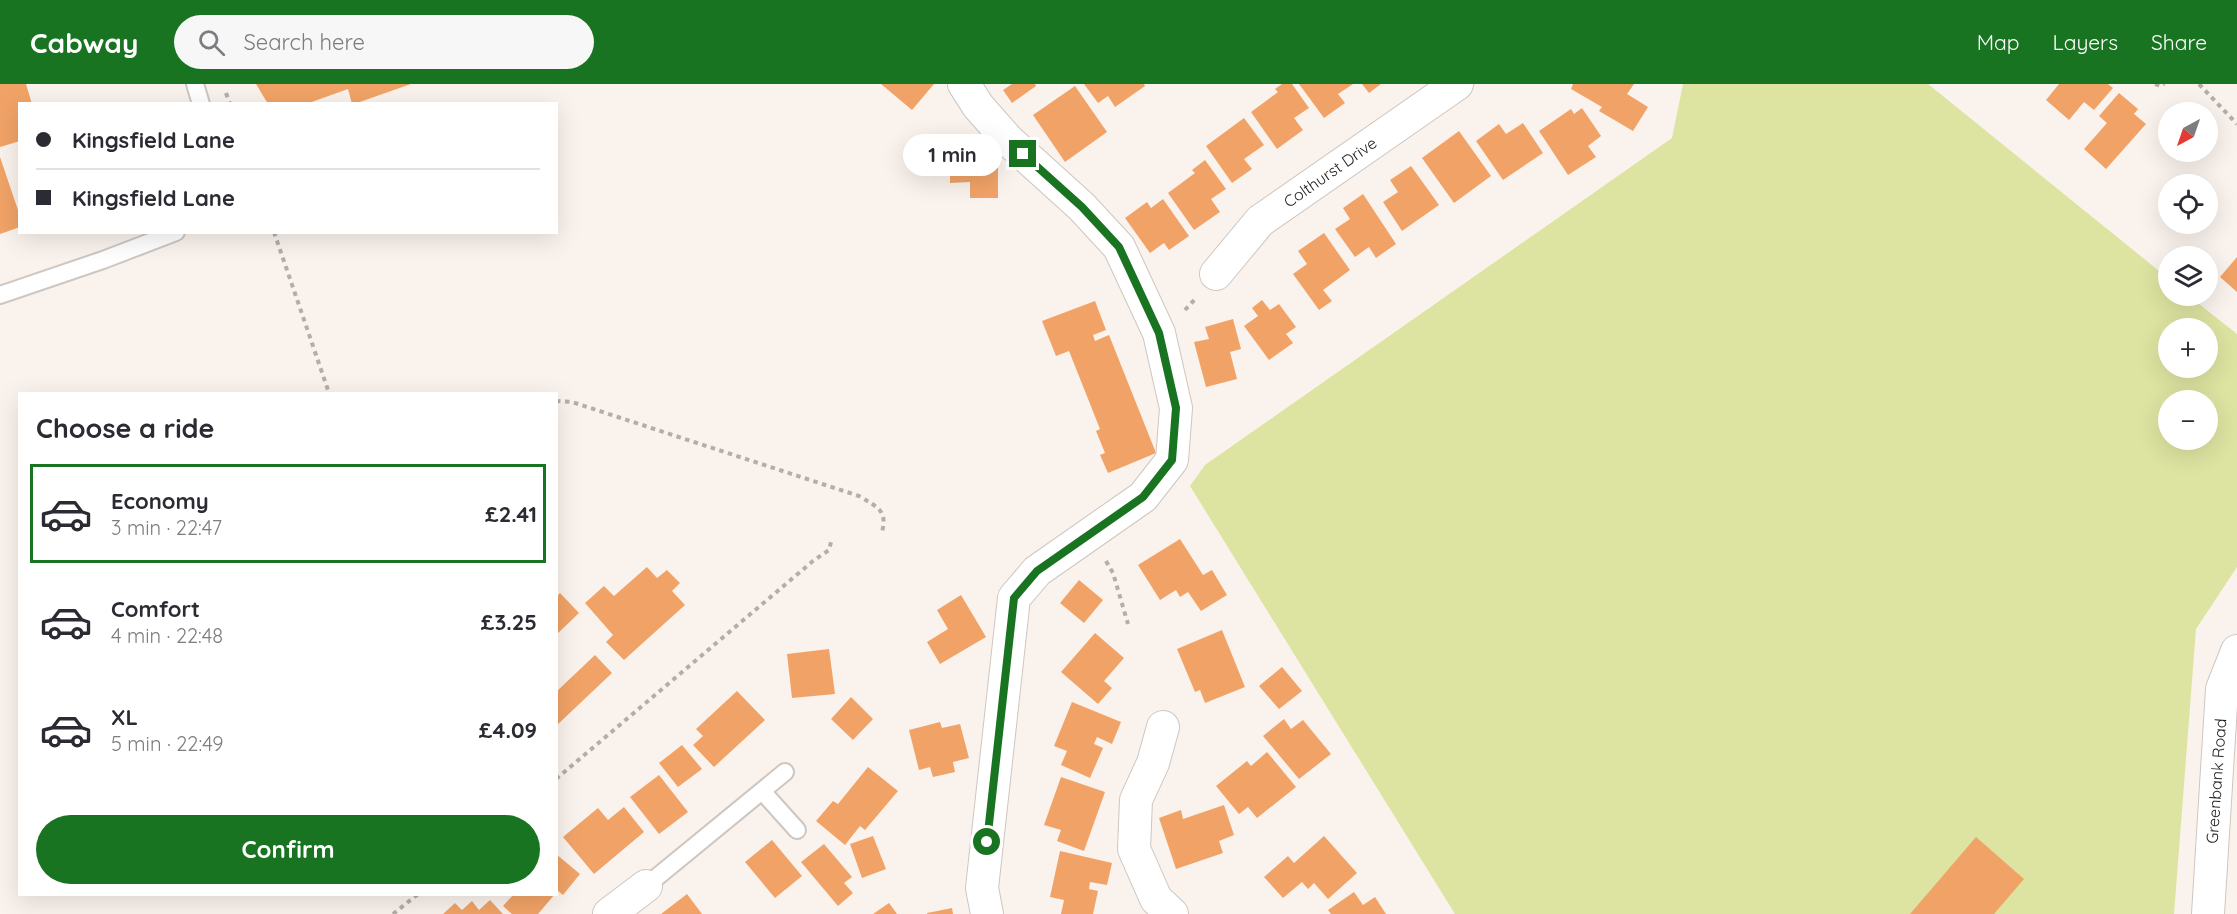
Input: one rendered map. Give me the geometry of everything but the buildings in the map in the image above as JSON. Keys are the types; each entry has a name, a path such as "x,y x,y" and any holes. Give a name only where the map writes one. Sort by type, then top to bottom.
{"street":[{"path":"964,84 978,106 1008,140 1082,207 1119,247 1159,333 1176,408 1172,460 1143,497 1037,571 1014,598 982,888 987,914"},
{"name":"Colthurst Drive","path":"1216,274 1260,221 1457,84"},
{"name":"Greenbank Road","path":"2208,914 2222,689 2237,651"},
{"path":"1163,727 1153,763 1136,800 1134,849 1156,899 1172,914"},
{"path":"609,914 646,886"}],"lane":[{"path":"195,84 200,102"},
{"path":"0,295 171,234"},
{"path":"646,886 785,772"},
{"path":"762,791 796,830"}],"path":[{"path":"2155,84 2162,86 2164,84"},
{"path":"2199,84 2237,124"},
{"path":"274,234 329,392"},
{"path":"1159,333 1190,306 1216,274"},
{"path":"558,401 572,402 859,496 880,509 885,520 882,532"},
{"path":"1092,534 1113,573 1128,624"},
{"path":"558,777 813,561 829,550 832,538"},
{"path":"393,914 416,896"}],"green space":[{"path":"1683,84 1928,84 2158,270 2158,306 2202,306 2217,318 2158,318 2158,378 2218,378 2218,319 2237,334 2237,567 2196,629 2174,914 1455,914 1190,486 1205,465 1672,138"}],"route":[{"path":"987,842 1014,598 1037,571 1143,497 1172,460 1176,408 1159,333 1119,247 1082,207 1023,154"}]}
